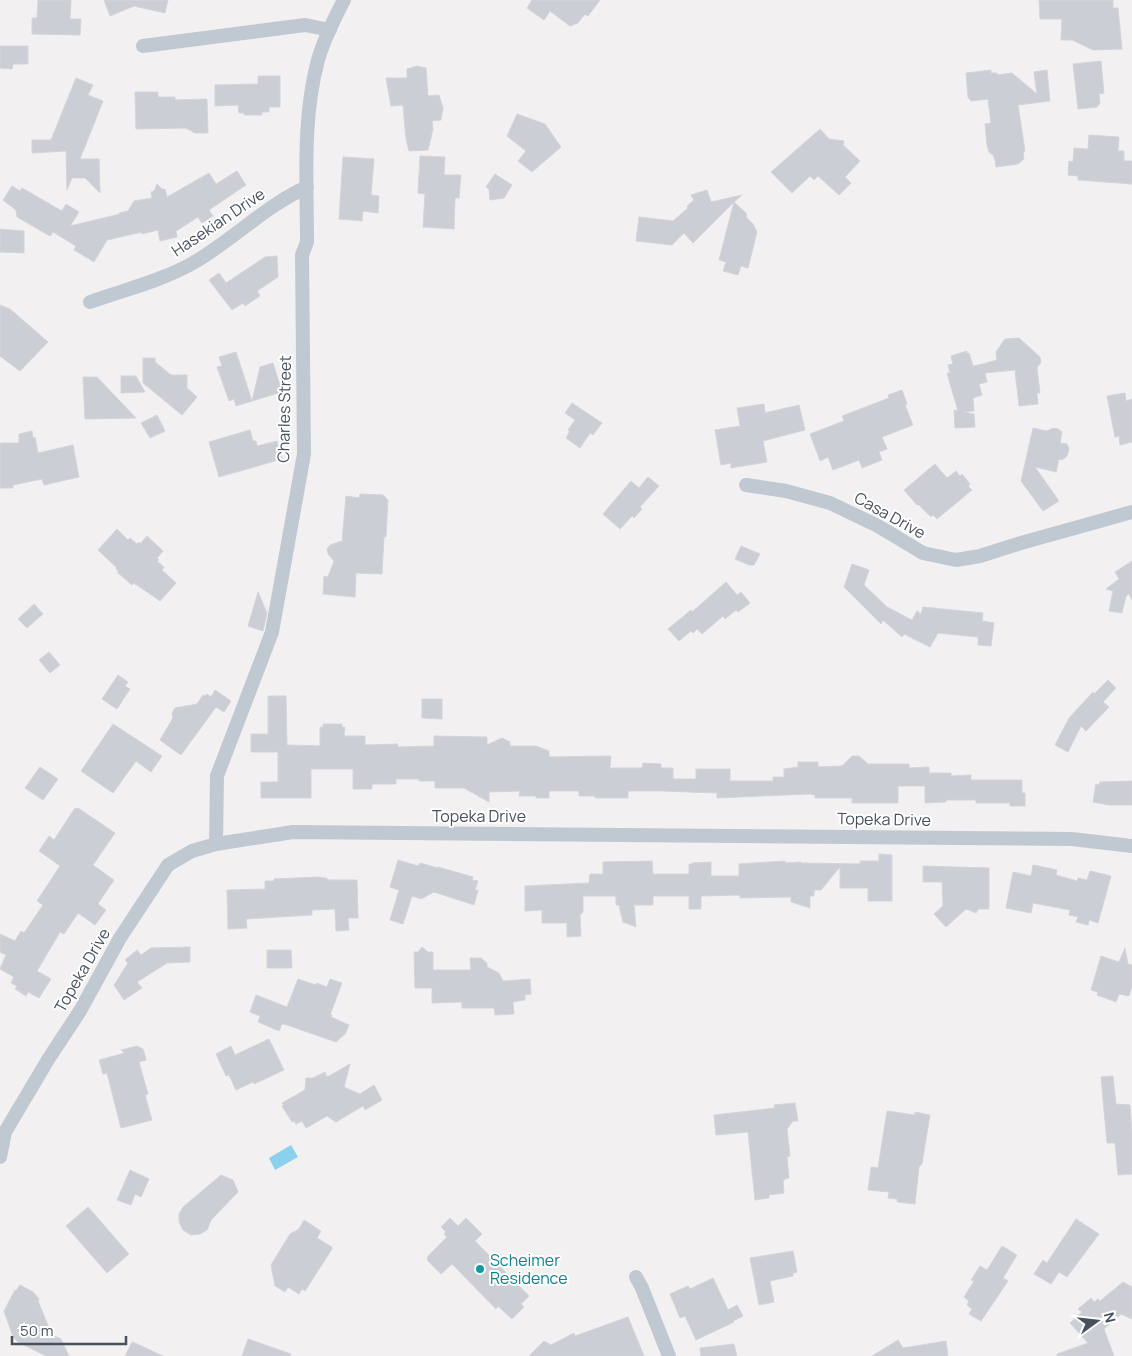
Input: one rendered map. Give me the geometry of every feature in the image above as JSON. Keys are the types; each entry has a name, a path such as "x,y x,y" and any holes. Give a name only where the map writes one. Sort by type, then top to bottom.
{"street":[{"name":"Charles Street","path":"216,844 217,776 272,632 304,454 302,255 307,242 308,131 311,98 318,59 344,0"},
{"path":"143,46 305,25 330,30"},
{"name":"Hasekian Drive","path":"90,302 169,275 193,263 287,196 307,187"},
{"name":"Casa Drive","path":"746,485 786,492 830,503 878,526 923,553 956,560 980,556 1132,512"},
{"name":"Topeka Drive","path":"0,1156 5,1132 52,1053 80,1011 120,938 168,865 192,851 216,844 293,832 1072,838 1132,846"},
{"path":"636,1277 669,1356"}],"water":[{"path":"291,1145 298,1157 275,1170 269,1158"}],"building":[{"path":"38,0 71,0 70,19 81,19 80,35 32,34 32,18 37,18"},
{"path":"104,0 168,0 165,13 134,6 110,16"},
{"path":"532,0 600,0 588,16 585,14 578,23 570,26 550,11 544,20 527,8"},
{"path":"1039,0 1113,0 1113,8 1118,8 1122,49 1093,50 1072,40 1061,40 1062,19 1040,19"},
{"path":"0,46 28,46 28,64 13,64 12,69 0,68"},
{"path":"1101,61 1104,93 1099,94 1100,103 1097,107 1078,109 1073,64"},
{"path":"417,66 426,68 428,96 439,95 443,108 441,120 432,121 433,129 428,150 409,151 403,105 391,106 386,78 407,78 407,69"},
{"path":"991,70 991,73 997,73 997,75 1012,73 1037,94 1034,72 1047,70 1050,101 1018,105 1025,151 1023,153 1024,159 1018,164 996,167 993,155 989,152 987,145 985,124 991,123 988,99 971,101 968,97 966,73"},
{"path":"258,76 280,76 280,107 269,107 269,112 262,112 262,115 244,115 244,113 239,113 238,105 215,106 215,85 258,84"},
{"path":"76,78 93,85 88,95 103,101 80,159 99,159 100,193 85,178 72,178 67,190 66,151 32,153 32,140 51,140"},
{"path":"135,92 158,92 158,97 175,97 175,100 207,99 208,133 195,133 186,128 136,129"},
{"path":"517,114 545,124 561,147 532,172 518,161 526,151 507,136"},
{"path":"820,129 829,139 844,141 843,145 860,161 845,177 851,183 839,195 818,176 814,180 810,176 792,193 771,172"},
{"path":"1089,135 1119,137 1118,151 1124,151 1124,161 1132,161 1132,184 1078,180 1078,176 1068,175 1069,161 1073,162 1074,148 1088,149"},
{"path":"420,156 445,157 444,175 461,175 459,198 455,198 454,229 423,227 425,194 418,193"},
{"path":"343,157 374,159 371,195 379,196 378,213 363,211 362,221 339,219"},
{"path":"237,171 246,185 209,210 213,216 202,223 198,217 176,231 177,237 160,241 158,230 107,240 94,262 74,250 76,246 53,232 50,236 17,217 16,210 3,200 12,186 20,191 22,188 62,211 66,204 79,212 70,226 128,211 134,201 152,198 151,192 154,191 157,184 162,189 165,189 167,197 209,173 216,184"},
{"path":"495,174 512,185 504,198 490,200 489,189 486,187"},
{"path":"707,190 711,202 742,195 693,243 684,233 672,245 636,241 639,217 673,221 694,200 691,195"},
{"path":"734,202 746,213 747,218 757,232 748,268 741,266 738,275 723,271 726,262 719,260"},
{"path":"0,229 24,231 24,253 0,252"},
{"path":"277,256 278,277 257,291 260,296 245,306 243,303 232,310 209,280 219,273 226,283 265,257"},
{"path":"0,305 10,309 48,342 20,371 0,356"},
{"path":"1019,338 1040,357 1041,362 1037,368 1040,393 1037,393 1038,404 1019,406 1015,370 985,373 987,382 979,384 982,395 973,398 974,411 963,412 974,414 975,427 955,428 954,410 958,411 947,373 950,373 948,365 953,364 951,356 967,351 973,366 983,364 997,360 996,352 1005,339"},
{"path":"236,352 252,401 236,406 234,399 229,401 217,367 222,366 219,357"},
{"path":"143,358 155,358 155,362 171,375 187,375 187,388 197,397 182,415 143,383"},
{"path":"273,363 282,392 252,401 260,367"},
{"path":"121,376 136,376 145,392 121,393"},
{"path":"83,377 97,377 136,418 85,419"},
{"path":"902,390 907,404 905,405 913,425 882,437 887,449 879,452 882,460 862,468 859,460 833,470 828,457 820,461 810,434 844,421 842,416 889,398 888,395"},
{"path":"1125,393 1126,401 1132,399 1132,442 1120,445 1119,436 1115,437 1107,396"},
{"path":"572,403 602,423 593,435 590,433 580,448 566,438 570,431 568,430 575,420 565,413"},
{"path":"764,404 765,413 799,405 805,430 763,441 767,462 731,468 731,463 721,465 715,430 740,426 737,408"},
{"path":"157,415 165,431 150,438 141,423"},
{"path":"1033,428 1047,431 1053,428 1058,429 1062,432 1060,443 1067,444 1069,449 1067,456 1062,460 1059,459 1056,472 1035,467 1059,501 1043,511 1021,481"},
{"path":"250,430 253,441 256,441 257,446 277,441 282,459 219,477 209,442"},
{"path":"32,431 38,453 73,445 79,477 44,485 42,479 13,485 13,488 0,488 0,443 19,443 19,434"},
{"path":"935,464 947,478 956,471 960,476 962,474 972,490 937,519 933,515 931,517 917,505 904,490"},
{"path":"648,477 659,486 640,507 642,509 634,518 632,516 620,529 603,514 631,481 639,488"},
{"path":"360,494 383,495 388,500 382,574 356,573 355,597 323,594 324,576 328,577 334,561 328,554 327,549 330,545 342,541 346,496 359,498"},
{"path":"117,529 128,540 130,538 137,544 139,542 140,544 147,536 163,551 157,558 159,560 157,561 164,567 162,570 176,583 160,601 137,585 133,583 132,585 117,572 119,571 117,568 98,550"},
{"path":"741,546 760,554 754,565 749,565 735,559"},
{"path":"1132,561 1132,600 1129,594 1126,596 1122,613 1109,611 1113,591 1106,589 1119,579 1115,572"},
{"path":"852,564 869,570 864,585 887,607 912,620 917,611 921,614 923,607 983,613 982,621 994,623 991,646 978,645 978,637 938,633 930,647 904,634 902,637 883,620 881,624 844,587"},
{"path":"726,582 737,595 741,592 750,603 738,612 736,610 725,619 723,616 702,634 697,629 693,633 691,631 679,641 668,629 691,610 692,612"},
{"path":"258,592 267,613 263,631 248,626"},
{"path":"34,604 43,614 27,628 18,619"},
{"path":"49,652 60,665 50,673 39,660"},
{"path":"118,675 128,682 125,686 130,689 117,709 102,699"},
{"path":"1108,680 1116,688 1103,702 1109,707 1086,731 1081,726 1068,752 1055,745 1069,718 1093,692 1094,694"},
{"path":"215,690 231,701 224,712 216,707 181,755 160,740 173,718 172,713 175,708 197,704 203,695 207,694 211,697"},
{"path":"268,696 286,696 287,745 320,746 320,727 323,727 323,724 342,724 342,727 345,727 344,736 365,736 365,745 398,744 398,747 434,746 434,736 487,737 487,745 502,738 510,742 510,746 536,746 549,751 549,757 611,756 610,768 642,768 643,763 661,764 661,768 673,768 673,779 696,779 696,769 730,769 730,781 773,781 773,777 784,777 784,769 798,767 798,762 818,762 818,767 842,766 852,756 859,756 868,764 909,764 909,768 929,767 929,773 951,773 951,776 971,775 971,780 1022,780 1025,806 1010,806 1010,803 976,803 976,800 946,800 946,802 925,803 925,786 898,786 898,803 852,803 852,798 815,798 815,795 810,794 717,798 717,793 662,791 628,791 628,798 579,796 579,791 549,791 549,798 519,796 520,791 489,792 489,802 464,788 435,788 435,781 419,781 419,779 396,779 396,784 372,784 372,789 353,789 353,769 311,769 311,798 261,798 261,782 278,782 278,752 251,752 251,734 268,734"},
{"path":"422,699 442,699 442,719 422,718"},
{"path":"113,724 162,756 151,772 136,761 113,793 81,771"},
{"path":"40,767 58,779 43,800 25,788"},
{"path":"1132,781 1132,805 1109,805 1093,802 1096,784 1099,785 1100,782"},
{"path":"75,808 78,808 115,833 93,865 114,880 98,904 106,910 95,925 78,913 64,934 60,932 37,971 51,979 39,998 28,992 26,996 15,989 17,986 11,983 14,977 0,969 6,955 0,952 0,934 15,941 21,931 24,933 43,905 37,901 60,866 39,851 49,836 54,840"},
{"path":"879,854 892,855 892,901 868,901 868,888 840,888 840,867 821,890 814,890 814,896 810,896 810,908 791,902 791,897 740,898 740,895 701,896 701,909 689,909 689,896 653,896 653,905 634,905 636,927 623,922 619,905 616,905 616,896 583,896 583,912 580,915 581,936 567,937 567,923 542,923 542,910 525,911 525,886 589,883 590,874 603,874 603,862 652,861 653,874 689,874 689,864 711,862 711,876 739,876 739,864 785,861 786,863 860,864 860,861 879,861"},
{"path":"398,860 418,866 420,863 438,867 473,877 472,880 478,881 474,905 434,892 421,899 412,896 403,924 390,920 399,890 390,887"},
{"path":"1033,865 1057,870 1056,875 1077,881 1078,878 1087,880 1090,871 1111,876 1098,923 1089,920 1088,925 1076,922 1078,917 1069,915 1070,910 1033,903 1031,913 1006,908 1013,872 1031,876"},
{"path":"923,866 989,868 989,909 978,909 976,913 966,909 946,927 934,914 943,906 942,882 923,882"},
{"path":"318,877 329,880 357,880 358,918 348,918 349,930 336,931 335,909 312,910 312,915 246,919 247,928 228,929 227,890 265,889 265,881"},
{"path":"190,947 190,962 167,963 137,982 142,988 124,1000 114,985 128,963 125,960 137,950 141,955 151,948"},
{"path":"422,947 428,952 433,952 433,970 471,970 470,958 481,958 487,963 487,967 499,973 503,981 530,979 531,994 525,995 525,1000 513,1002 514,1014 495,1015 494,1008 462,1008 462,1002 432,1003 432,988 415,988 414,952 418,952"},
{"path":"1125,948 1128,964 1132,965 1132,986 1129,996 1119,994 1116,1002 1097,995 1098,992 1091,990 1101,956 1119,962"},
{"path":"267,950 291,950 292,968 267,968"},
{"path":"298,979 327,987 330,979 342,983 330,1015 349,1025 345,1034 336,1042 282,1024 279,1031 258,1022 260,1016 250,1012 256,995 287,1007"},
{"path":"269,1039 284,1070 236,1090 229,1075 226,1076 216,1054 231,1046 235,1055"},
{"path":"137,1046 143,1049 146,1060 139,1062 148,1094 145,1095 152,1120 121,1128 107,1073 103,1074 99,1060 125,1053 121,1050"},
{"path":"350,1064 344,1087 360,1094 374,1085 382,1100 365,1110 363,1106 336,1122 327,1116 306,1128 302,1121 296,1124 294,1121 292,1122 282,1103 305,1090 306,1078 313,1078 325,1072 327,1077"},
{"path":"1113,1076 1116,1104 1130,1105 1132,1174 1118,1175 1115,1143 1107,1143 1101,1077"},
{"path":"795,1103 798,1121 793,1121 787,1129 790,1156 787,1157 789,1178 783,1180 784,1193 769,1195 769,1198 755,1200 748,1132 716,1135 714,1115 775,1108 774,1105"},
{"path":"887,1111 915,1115 915,1112 930,1115 922,1164 919,1167 915,1204 897,1202 897,1199 888,1198 889,1192 868,1190 871,1167 878,1168"},
{"path":"130,1170 149,1179 141,1197 135,1194 131,1205 117,1200"},
{"path":"221,1175 233,1180 238,1192 211,1220 207,1230 200,1234 191,1235 183,1230 179,1222 179,1214 183,1207"},
{"path":"88,1207 129,1254 107,1273 66,1226"},
{"name":"Scheimer Residence","path":"450,1218 458,1226 466,1218 482,1234 475,1241 529,1296 521,1304 524,1307 512,1319 498,1306 496,1309 452,1264 441,1274 427,1260 427,1257 447,1237 444,1234 446,1232 441,1227"},
{"path":"1076,1219 1099,1234 1067,1277 1059,1272 1051,1284 1034,1274 1043,1260 1047,1263"},
{"path":"304,1220 321,1231 317,1238 332,1247 332,1249 305,1291 302,1289 299,1294 288,1287 285,1292 275,1286 271,1265 290,1234 299,1229"},
{"path":"1002,1246 1017,1255 1003,1278 1008,1281 981,1321 969,1314 972,1309 967,1305 969,1301 964,1297 974,1281 971,1280 980,1266 987,1270"},
{"path":"793,1251 797,1272 793,1273 793,1276 770,1281 774,1302 759,1305 750,1258"},
{"path":"713,1278 728,1310 737,1305 743,1316 696,1340 685,1316 680,1318 670,1294 688,1286 690,1289"},
{"path":"1123,1282 1132,1287 1132,1319 1121,1314 1104,1329 1114,1356 1057,1356 1057,1354 1088,1343 1070,1323 1082,1312 1078,1309 1091,1298 1094,1302 1098,1299 1100,1301"},
{"path":"20,1285 33,1292 39,1299 38,1301 52,1335 61,1339 69,1356 46,1356 18,1342 13,1337 4,1311 15,1290"},
{"path":"628,1317 644,1356 529,1356 544,1341 551,1345 574,1333 575,1336"},
{"path":"248,1339 291,1354 290,1356 242,1356"},
{"path":"898,1340 903,1348 946,1341 948,1356 872,1356"},
{"path":"132,1342 135,1343 163,1356 125,1356"},
{"path":"734,1344 737,1356 701,1356 700,1348"}],"place":[{"name":"Scheimer Residence","path":"480,1269"}]}
